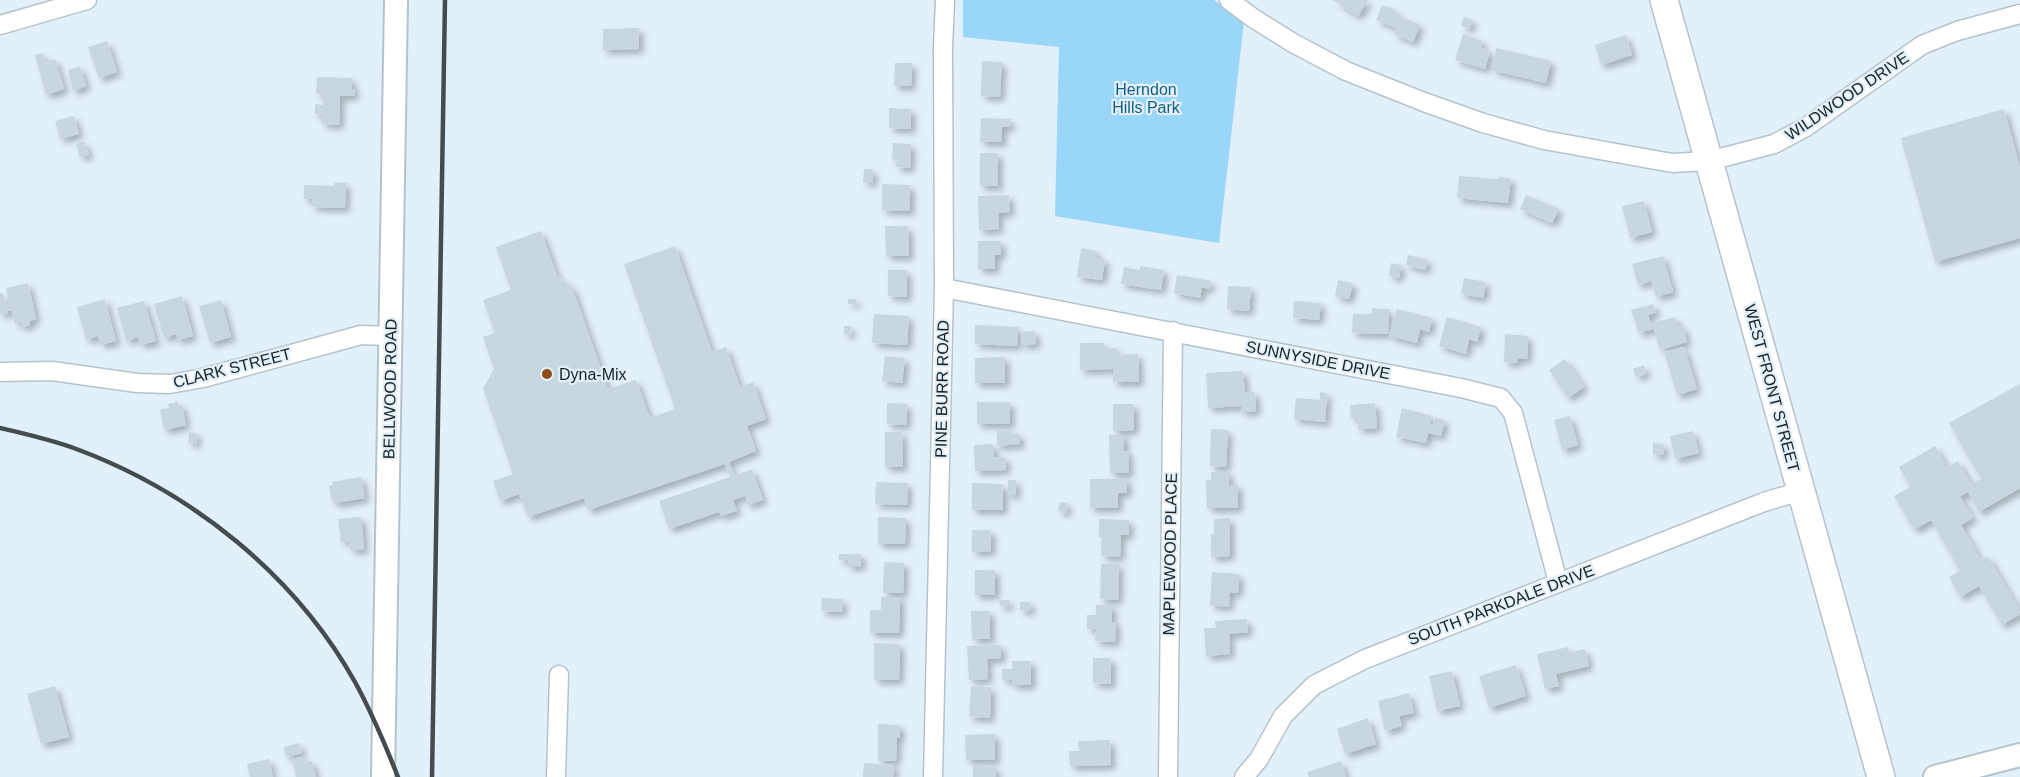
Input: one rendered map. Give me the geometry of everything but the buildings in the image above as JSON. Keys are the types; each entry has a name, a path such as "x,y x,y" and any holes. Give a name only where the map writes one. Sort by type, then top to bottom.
{"main road":[{"name":"WEST FRONT STREET","path":"1664,0 1881,777"}],"street":[{"path":"0,25 87,0"},
{"name":"BELLWOOD ROAD","path":"383,777 396,0"},
{"name":"PINE BURR ROAD","path":"933,777 944,288 943,48 945,0"},
{"name":"WILDWOOD DRIVE","path":"1229,0 1293,43 1346,71 1473,120 1529,135 1672,163 1709,161 1749,152 1790,136 1922,45 1958,31 2020,14"},
{"name":"SUNNYSIDE DRIVE","path":"944,288 1173,331 1461,388 1500,398 1513,413 1558,582"},
{"name":"MAPLEWOOD PLACE","path":"1168,777 1173,331"},
{"name":"CLARK STREET","path":"0,372 52,371 137,383 170,384 203,378 361,335 390,336"},
{"name":"SOUTH PARKDALE DRIVE","path":"1244,777 1259,759 1283,716 1314,685 1365,659 1558,582 1764,502 1801,491"},
{"path":"556,777 559,675"},
{"path":"1935,777 2020,754"}],"green space":[{"name":"Herndon Hills Park","path":"963,0 1214,0 1244,21 1219,243 1055,216 1059,47 963,37"}],"railway":[{"path":"432,777 445,0"},
{"path":"0,428 69,446 121,468 162,489 201,514 237,542 303,607 331,643 367,705 398,777"}],"place":[{"name":"Dyna-Mix","path":"547,374"}]}
